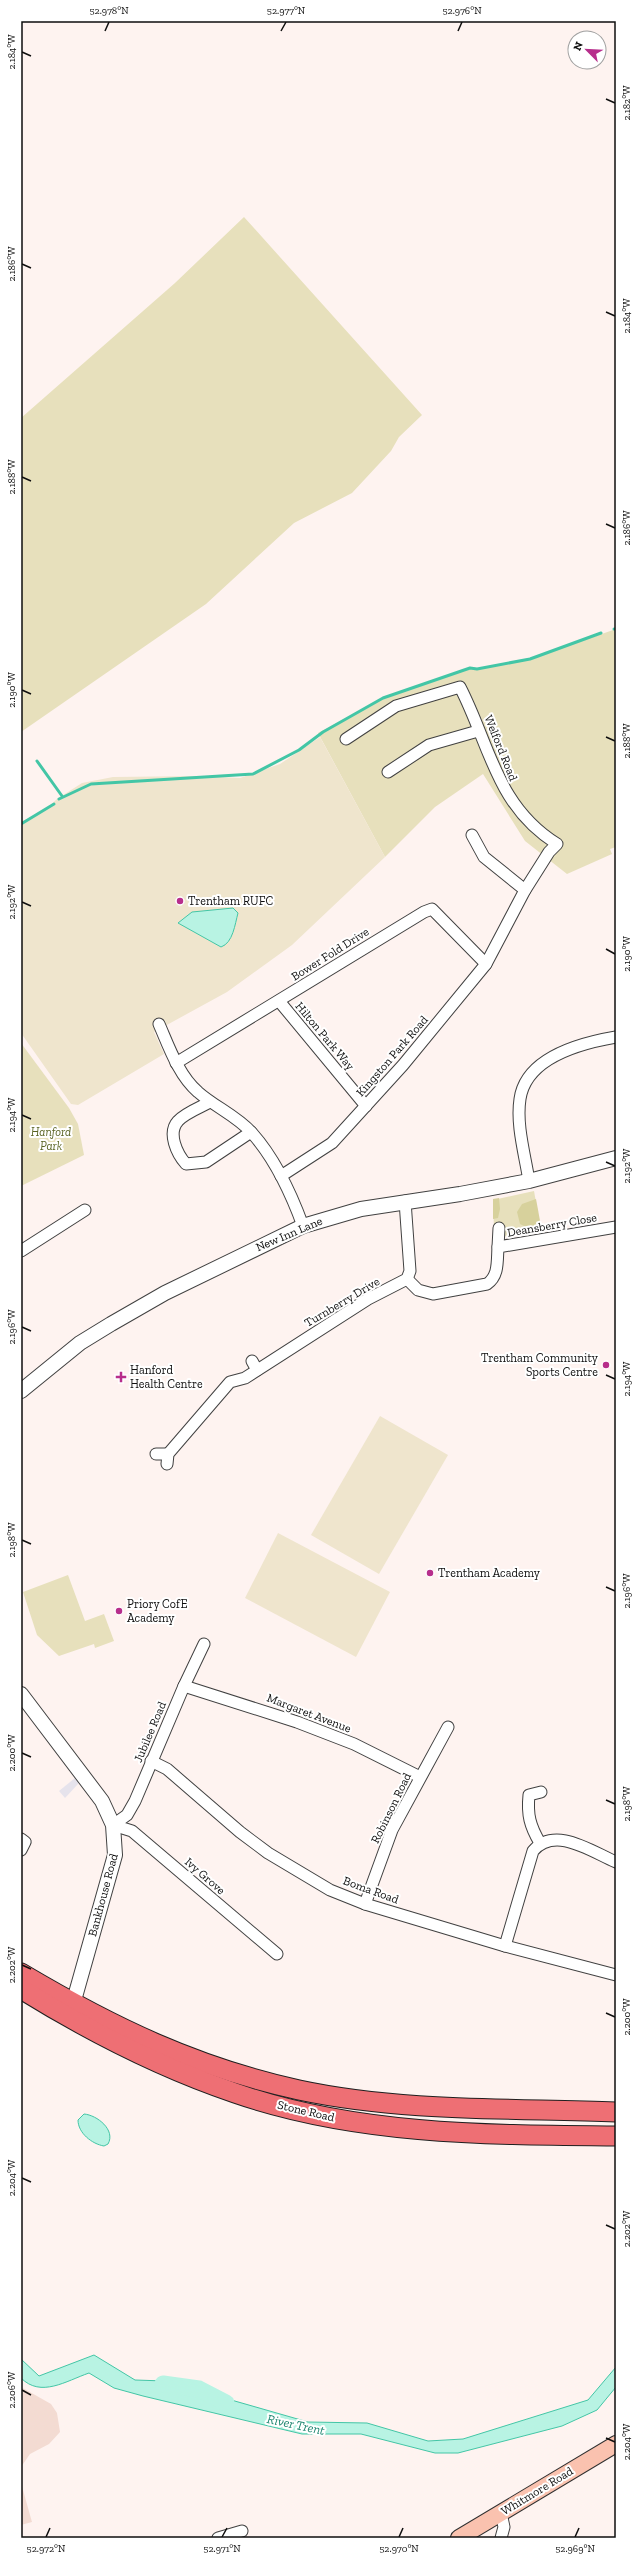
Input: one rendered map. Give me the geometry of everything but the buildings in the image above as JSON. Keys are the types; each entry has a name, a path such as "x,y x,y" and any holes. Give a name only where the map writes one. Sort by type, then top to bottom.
{"highway":[{"name":"Stone Road","path":"21,1973 71,2011 149,2060 236,2094 328,2116 373,2124 470,2133 616,2136"},
{"name":"Stone Road","path":"21,1989 71,2011 184,2056 257,2080 300,2090 386,2102 448,2107 616,2112"}],"main road":[{"name":"Whitmore Road","path":"459,2538 616,2444"}],"street":[{"name":"Welford Road","path":"346,739 396,706 460,687 473,713 478,731 499,781 518,811 539,833 557,844 549,852 525,890"},
{"path":"388,772 429,745 478,731"},
{"path":"472,835 484,857 525,890"},
{"name":"Kingston Park Road","path":"281,1176 332,1143 366,1106 486,964 525,890"},
{"name":"Bower Fold Drive","path":"176,1063 424,912 432,909 486,964"},
{"name":"Hilton Park Way","path":"279,1001 366,1106"},
{"path":"159,1024 176,1063 196,1091 251,1132 281,1176 303,1226"},
{"path":"529,1181 520,1116 520,1099 530,1075 565,1050 597,1040 616,1037"},
{"path":"210,1102 178,1121 174,1131 174,1147 186,1164 194,1165 206,1162 251,1132"},
{"name":"New Inn Lane","path":"21,1391 80,1343 111,1324 165,1293 303,1226 361,1209 460,1194 529,1181 616,1158"},
{"path":"405,1202 410,1271 407,1279"},
{"path":"21,1251 85,1210"},
{"name":"Deansberry Close","path":"407,1279 418,1290 433,1294 487,1284 493,1280 496,1273 498,1247 616,1227"},
{"path":"498,1247 499,1228"},
{"name":"Turnberry Drive","path":"156,1454 168,1459 230,1382 245,1378 255,1366 368,1299 407,1279"},
{"name":"Jubilee Road","path":"114,1824 127,1815 135,1801 151,1761 204,1644"},
{"name":"Margaret Avenue","path":"184,1686 297,1722 354,1744 420,1777"},
{"name":"Bankhouse Road","path":"21,1694 102,1801 114,1824 115,1856 71,2011"},
{"name":"Robinson Road","path":"365,1904 392,1830 448,1727"},
{"name":"Boma Road","path":"151,1761 167,1769 240,1832 268,1853 330,1890 365,1904 505,1946 616,1975"},
{"path":"540,1792 526,1792 528,1818 540,1843"},
{"name":"Ivy Grove","path":"114,1824 132,1831 277,1954"},
{"path":"21,1839 25,1842 21,1850"},
{"path":"505,1946 533,1851 540,1843 554,1839 565,1840 616,1862"},
{"path":"501,2513 504,2527 501,2538"},
{"path":"218,2538 242,2531"}],"shaded area":[{"name":"Trentham RUFC","path":"320,737 385,857 292,945 227,992 154,1032 164,1054 78,1105 71,1104 21,1033 21,822 46,809 57,799 82,783 113,777 197,776 240,778 280,764"},
{"path":"499,1198 500,1209 498,1218 493,1219 493,1199"},
{"path":"536,1199 541,1226 528,1228 520,1224 517,1212 522,1204"},
{"path":"380,1416 448,1455 379,1574 311,1535"},
{"path":"278,1533 390,1592 356,1657 245,1598"},
{"path":"75,1778 79,1783 65,1798 59,1791"},
{"path":"21,2387 51,2404 57,2413 60,2432 49,2444 30,2454 21,2467"},
{"path":"21,2483 32,2522 21,2525"}],"green space":[{"path":"244,217 422,415 399,437 391,451 352,493 294,523 206,604 21,732 21,418 175,283"},
{"path":"616,629 616,847 610,849 612,854 567,874 525,841 483,774 435,807 385,857 318,733 383,698 470,668 477,669 530,659"},
{"name":"Hanford Park","path":"21,1043 69,1108 78,1124 84,1155 21,1186"},
{"path":"534,1191 541,1230 502,1237 494,1229 493,1200"},
{"path":"68,1575 85,1621 104,1614 114,1641 95,1648 94,1644 59,1656 37,1635 23,1592"}],"water":[{"path":"233,908 238,913 234,928 228,942 221,947 178,923 192,912"},
{"path":"84,2114 94,2117 104,2124 110,2139 108,2144 104,2146 99,2145 86,2137 80,2129 78,2120"},
{"path":"94,2355 135,2380 165,2381 308,2422 367,2423 428,2441 463,2439 588,2400 616,2367 616,2387 597,2410 562,2426 458,2453 435,2453 361,2434 302,2434 114,2388 89,2373 54,2386 45,2387 37,2387 29,2384 21,2378 21,2359 39,2376"}],"waterway":[{"path":"59,799 91,784 253,774 299,750 323,732 383,698 470,668 477,669 530,659 601,633"},
{"path":"37,761 62,796"},
{"path":"21,824 54,804"},
{"name":"River Trent","path":"163,2384 199,2389 226,2403"}],"place":[{"name":"Trentham RUFC","path":"180,901"},
{"name":"Trentham Community Sports Centre","path":"606,1365"},
{"name":"Hanford Health Centre","path":"121,1377"},
{"name":"Trentham Academy","path":"430,1573"},
{"name":"Priory CofE Academy","path":"119,1611"}]}
